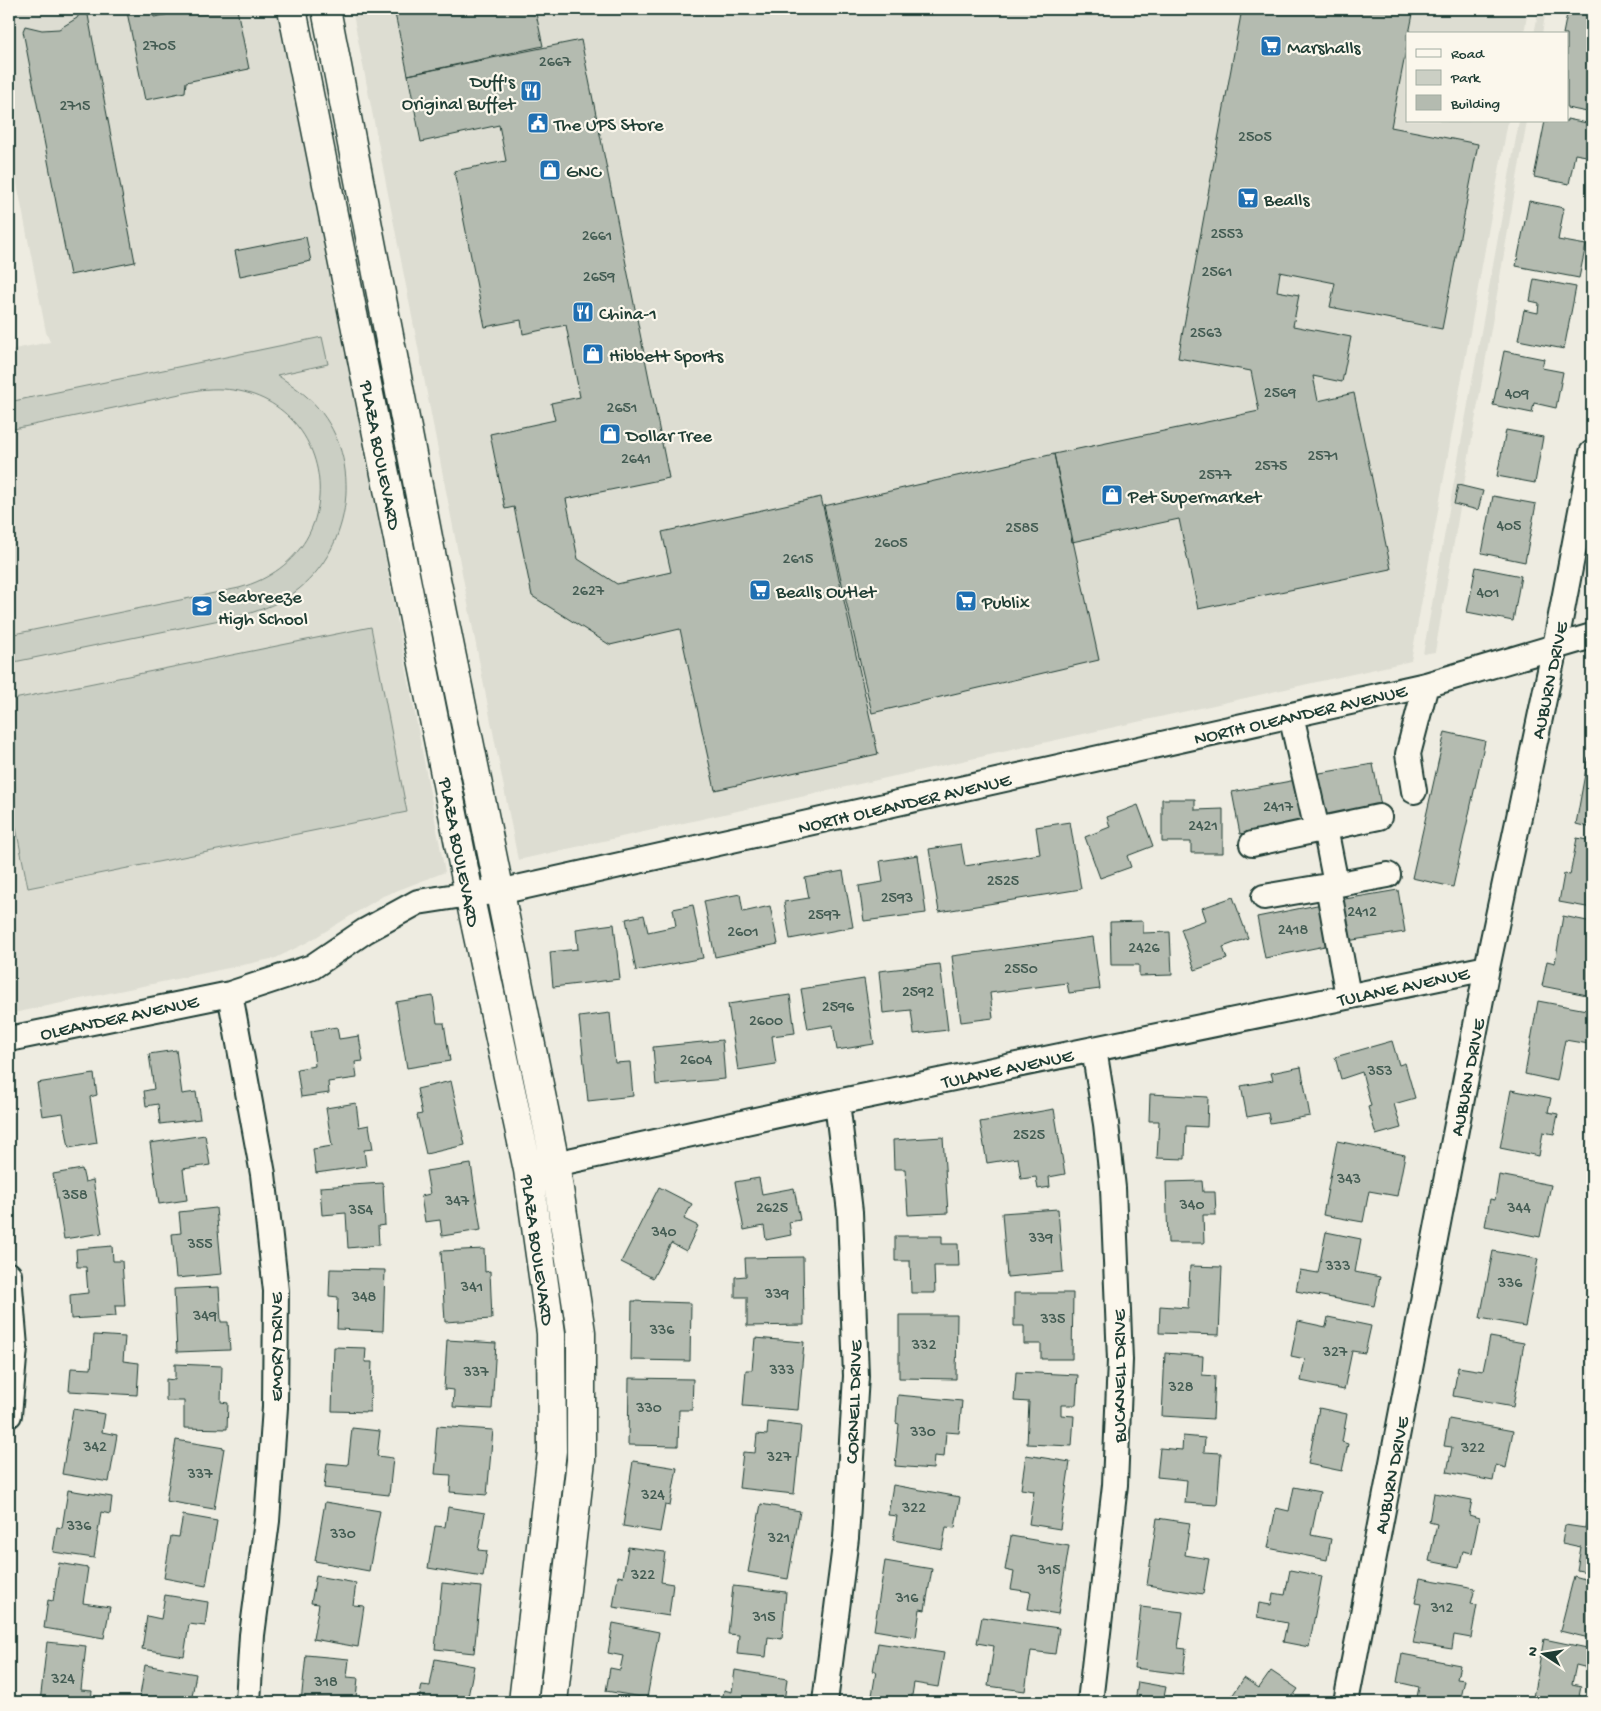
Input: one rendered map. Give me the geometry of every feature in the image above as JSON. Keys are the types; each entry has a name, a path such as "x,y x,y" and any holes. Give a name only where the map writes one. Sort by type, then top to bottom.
{"street":[{"name":"PLAZA BOULEVARD","path":"292,9 469,894 528,1170 551,1333 552,1451 524,1702"},
{"name":"PLAZA BOULEVARD","path":"326,9 436,578 555,1163 581,1332 581,1460 553,1702"},
{"path":"304,64 335,56"},
{"path":"331,202 361,193"},
{"name":"AUBURN DRIVE","path":"1346,1702 1487,968 1555,647 1592,453"},
{"path":"408,585 436,578"},
{"name":"NORTH OLEANDER AVENUE","path":"230,994 312,967 366,931 418,902 469,894 499,892 1426,685 1592,636"},
{"path":"1414,791 1408,754 1426,685"},
{"path":"1291,715 1321,829 1332,885 1348,996"},
{"path":"1252,844 1379,817"},
{"path":"1264,898 1388,875"},
{"name":"TULANE AVENUE","path":"528,1170 837,1102 1487,968"},
{"name":"OLEANDER AVENUE","path":"9,1039 230,994"},
{"name":"EMORY DRIVE","path":"230,994 263,1174 276,1291 274,1416 267,1521 252,1635 248,1702"},
{"name":"BUCKNELL DRIVE","path":"1090,1702 1116,1485 1120,1360 1113,1188 1106,1124 1094,1049"},
{"name":"CORNELL DRIVE","path":"825,1702 846,1538 856,1376 850,1212 837,1102"},
{"path":"9,1275 15,1347 9,1415"}],"shaded area":[{"name":"Seabreeze High School","path":"9,9 292,9 334,286 445,872 383,896 308,942 276,958 9,1014 9,350 50,342 46,332 9,142"},
{"path":"339,9 342,9 507,859 505,860 452,586 448,577 377,199 373,190 351,64 347,54"},
{"path":"352,9 1528,9 1524,32 1406,32 1406,122 1508,122 1411,661 518,860"},
{"path":"1539,9 1546,9 1542,32 1534,32"},
{"path":"1519,122 1527,122 1435,652 1423,654"}],"green space":[{"path":"322,337 328,364 277,375 304,394 318,408 332,429 341,453 346,477 345,502 340,527 331,550 317,571 299,589 286,598 266,608 244,615 9,663 9,635 239,588 280,568 306,539 318,505 317,469 304,436 280,409 244,392 199,390 9,430 9,402"},
{"path":"371,627 407,812 28,888 9,793 9,700"}],"building":[{"path":"82,9 87,10 135,262 70,275 23,31 25,26 42,30 59,29 77,18"},
{"path":"152,9 154,17 197,9 237,9 249,69 186,82 185,92 145,100 127,12"},
{"path":"394,9 535,9 543,46 408,75"},
{"path":"1242,9 1414,9 1409,32 1406,32 1406,50 1391,127 1478,144 1442,329 1330,307 1335,283 1280,272 1277,291 1299,295 1293,326 1351,337 1342,382 1313,376 1318,401 1354,393 1391,569 1198,609 1179,519 1072,542 1054,454 1259,411 1251,371 1178,358"},
{"path":"1568,9 1592,9 1592,113 1568,108 1568,32 1563,32"},
{"path":"581,40 669,478 566,499 578,559 617,584 671,572 662,532 821,497 878,754 715,790 680,629 610,645 532,596 514,507 505,509 490,434 555,420 551,403 580,397 566,325 523,334 521,320 485,327 454,171 506,161 499,125 421,142 408,75"},
{"path":"1568,119 1592,124 1592,157 1575,154 1569,184 1534,177 1545,122 1568,122"},
{"path":"1529,201 1564,208 1558,240 1586,245 1579,278 1516,266"},
{"path":"306,237 311,261 240,276 235,251"},
{"path":"1534,279 1576,287 1564,349 1518,340 1524,310 1538,313 1539,303 1530,301"},
{"path":"1504,351 1544,359 1542,368 1563,372 1556,408 1534,403 1532,413 1493,405"},
{"path":"1506,430 1543,437 1535,483 1497,476"},
{"name":"Publix","path":"1054,454 1099,660 872,713 824,506"},
{"path":"1458,485 1483,491 1478,510 1454,504"},
{"path":"1493,496 1536,504 1525,562 1482,553"},
{"path":"1476,567 1521,576 1513,621 1467,612"},
{"path":"1445,732 1485,741 1453,887 1412,878"},
{"path":"1588,757 1592,758 1592,828 1576,824"},
{"path":"1373,764 1381,806 1316,817 1308,775"},
{"path":"1296,780 1304,822 1240,834 1232,792"},
{"path":"1162,799 1195,799 1195,810 1223,809 1223,853 1191,853 1191,842 1162,842"},
{"path":"1138,805 1153,846 1127,856 1131,867 1100,878 1085,837 1110,827 1107,817"},
{"path":"1070,822 1081,889 939,912 929,849 961,844 965,866 1040,854 1036,827"},
{"path":"1577,838 1592,841 1592,908 1559,902 1564,874 1570,875"},
{"path":"918,855 926,913 864,921 859,886 883,882 880,861"},
{"path":"843,871 853,927 790,939 784,902 809,898 805,878"},
{"path":"1398,890 1405,932 1340,942 1333,901"},
{"path":"740,894 743,912 770,906 778,944 715,957 704,901"},
{"path":"1233,897 1248,938 1223,947 1227,959 1195,970 1181,929 1206,920 1202,908"},
{"path":"1322,904 1330,945 1265,958 1257,917"},
{"path":"693,905 703,958 636,971 626,919 644,915 648,932 676,926 673,909"},
{"path":"1563,916 1592,922 1592,996 1542,986 1547,961 1555,963"},
{"path":"1143,921 1143,933 1170,932 1172,975 1139,976 1139,965 1111,965 1110,922"},
{"path":"614,924 620,979 553,987 550,952 578,949 576,929"},
{"path":"1093,937 1100,989 1069,993 1067,983 990,993 993,1018 961,1022 952,956"},
{"path":"940,964 948,1030 914,1034 911,1010 883,1013 879,971"},
{"path":"864,979 874,1044 837,1050 833,1025 808,1029 801,989"},
{"path":"790,995 795,1033 772,1036 776,1064 738,1070 728,1004"},
{"path":"433,996 437,1023 444,1023 450,1061 407,1068 396,1002"},
{"path":"1538,1001 1592,1011 1592,1029 1589,1044 1565,1040 1557,1081 1525,1074"},
{"path":"610,1013 615,1063 630,1062 633,1096 588,1101 579,1017"},
{"path":"337,1027 339,1039 359,1036 363,1061 355,1062 357,1078 328,1082 329,1093 301,1097 297,1069 315,1066 311,1031"},
{"path":"722,1040 725,1079 656,1085 653,1047"},
{"path":"1392,1041 1399,1065 1405,1063 1415,1098 1394,1104 1401,1128 1376,1135 1368,1107 1371,1106 1362,1072 1341,1079 1335,1057"},
{"path":"176,1050 182,1094 196,1092 200,1119 160,1124 158,1104 146,1106 144,1091 154,1089 149,1054"},
{"path":"1301,1067 1310,1116 1270,1123 1268,1113 1247,1117 1241,1086 1273,1080 1271,1073"},
{"path":"94,1074 97,1095 90,1097 97,1143 69,1148 63,1113 42,1116 37,1083"},
{"path":"451,1081 465,1145 426,1154 417,1115 422,1114 417,1089"},
{"path":"1511,1090 1551,1098 1548,1112 1558,1114 1554,1134 1543,1132 1539,1156 1500,1148"},
{"path":"1150,1094 1208,1097 1207,1127 1186,1126 1185,1159 1157,1158 1159,1121 1149,1121"},
{"path":"356,1103 359,1127 369,1125 373,1149 364,1150 366,1166 316,1173 313,1149 332,1146 326,1108"},
{"path":"1054,1109 1065,1174 1049,1177 1050,1187 1038,1189 1036,1177 1021,1179 1018,1158 987,1163 980,1122"},
{"path":"205,1135 210,1165 183,1169 187,1200 159,1204 150,1143"},
{"path":"943,1137 948,1213 908,1215 905,1169 894,1169 893,1140"},
{"path":"1337,1141 1405,1155 1397,1196 1369,1191 1363,1222 1323,1215"},
{"path":"471,1164 481,1230 442,1236 440,1220 425,1222 421,1196 430,1194 426,1171"},
{"path":"1592,1165 1592,1194 1587,1193"},
{"path":"82,1169 85,1182 93,1180 102,1233 64,1239 53,1174"},
{"path":"1499,1175 1551,1185 1540,1237 1485,1226 1490,1199 1495,1200"},
{"path":"759,1178 762,1194 794,1188 800,1220 789,1222 791,1235 766,1240 764,1226 744,1230 735,1182"},
{"path":"1202,1181 1203,1192 1215,1192 1216,1215 1203,1215 1204,1243 1168,1243 1166,1182"},
{"path":"383,1183 385,1225 378,1226 379,1245 348,1248 346,1213 322,1215 320,1187"},
{"path":"659,1187 692,1204 684,1219 698,1226 686,1251 671,1243 653,1278 621,1262"},
{"path":"216,1208 222,1274 176,1278 172,1234 181,1233 179,1212"},
{"path":"1058,1209 1063,1272 1007,1277 1002,1213"},
{"path":"1326,1232 1361,1239 1355,1272 1380,1277 1374,1306 1296,1291 1300,1270 1318,1273"},
{"path":"895,1236 942,1236 942,1244 958,1244 959,1266 934,1266 935,1293 911,1293 910,1261 895,1261"},
{"path":"112,1246 113,1261 122,1261 125,1306 115,1306 116,1316 71,1319 70,1295 88,1293 86,1267 77,1267 76,1249"},
{"path":"484,1249 485,1272 490,1271 492,1319 445,1322 441,1251"},
{"path":"1493,1251 1538,1259 1525,1326 1480,1318"},
{"path":"803,1257 804,1325 747,1326 747,1297 735,1297 735,1277 746,1276 745,1258"},
{"path":"1190,1266 1222,1267 1219,1335 1159,1333 1160,1306 1188,1308"},
{"path":"330,1269 385,1270 383,1331 337,1329 338,1297 329,1296"},
{"path":"219,1287 221,1322 228,1322 230,1350 177,1352 174,1289"},
{"path":"1014,1293 1073,1293 1072,1359 1041,1359 1041,1344 1024,1344 1024,1326 1014,1326"},
{"path":"632,1301 691,1303 690,1361 631,1360"},
{"path":"899,1315 957,1315 956,1379 899,1378"},
{"path":"1328,1317 1371,1326 1365,1353 1352,1351 1344,1390 1301,1381 1305,1359 1291,1356 1298,1321 1326,1327"},
{"path":"94,1335 125,1337 123,1361 139,1363 137,1395 69,1391 71,1368 91,1369"},
{"path":"1490,1337 1524,1343 1513,1407 1453,1396 1458,1367 1483,1371"},
{"path":"755,1338 804,1342 798,1410 743,1406 746,1370 752,1370"},
{"path":"447,1340 496,1343 492,1409 453,1407 454,1390 444,1389"},
{"path":"334,1347 366,1348 365,1362 372,1362 370,1412 332,1411"},
{"path":"1165,1353 1203,1356 1202,1375 1215,1376 1213,1419 1162,1416"},
{"path":"175,1364 222,1366 221,1402 228,1403 227,1429 184,1428 184,1401 166,1401 166,1379 175,1380"},
{"path":"1016,1372 1078,1375 1076,1405 1061,1405 1061,1415 1074,1416 1072,1446 1027,1444 1029,1402 1014,1401"},
{"path":"629,1378 693,1379 692,1410 679,1410 678,1446 628,1445"},
{"path":"898,1395 962,1401 959,1433 946,1432 944,1457 934,1456 933,1469 895,1466 899,1424 896,1423"},
{"path":"1319,1408 1347,1414 1342,1442 1348,1444 1342,1471 1308,1464"},
{"path":"73,1409 105,1414 102,1432 117,1435 109,1482 62,1474"},
{"path":"1449,1419 1513,1431 1506,1468 1496,1465 1493,1481 1447,1472 1452,1447 1444,1446"},
{"path":"768,1422 801,1426 794,1494 739,1488 743,1452 755,1453 757,1434 767,1435"},
{"path":"437,1426 493,1430 487,1495 450,1492 451,1475 435,1474"},
{"path":"352,1428 380,1431 377,1456 393,1458 389,1495 324,1488 327,1463 348,1465"},
{"path":"1183,1436 1205,1438 1204,1452 1221,1453 1217,1505 1185,1503 1187,1480 1157,1477 1160,1448 1182,1450"},
{"path":"176,1440 224,1448 214,1509 166,1501"},
{"path":"1026,1455 1070,1462 1060,1529 1029,1524 1034,1491 1021,1489"},
{"path":"633,1461 677,1468 670,1506 665,1505 660,1532 623,1526"},
{"path":"1592,1462 1592,1481 1587,1480"},
{"path":"893,1485 960,1497 955,1528 946,1527 942,1549 893,1540 897,1516 888,1515"},
{"path":"1294,1487 1320,1492 1311,1535 1331,1539 1327,1560 1268,1548 1276,1508 1289,1511"},
{"path":"68,1490 112,1497 110,1514 101,1512 94,1558 53,1552 57,1527 62,1528"},
{"path":"1434,1493 1472,1500 1469,1515 1479,1518 1472,1553 1463,1551 1459,1567 1429,1561 1437,1524 1429,1522"},
{"path":"325,1502 380,1511 369,1571 315,1561"},
{"path":"761,1504 800,1511 788,1579 748,1572"},
{"path":"448,1507 485,1513 478,1550 487,1551 483,1577 428,1568 435,1526 445,1527"},
{"path":"1588,1511 1592,1512 1592,1573 1577,1570 1581,1547 1562,1543 1565,1525 1585,1528"},
{"path":"183,1515 217,1521 206,1586 164,1578 171,1536 179,1537"},
{"path":"1157,1518 1190,1523 1185,1555 1209,1559 1203,1594 1147,1585"},
{"path":"1011,1536 1069,1546 1058,1614 1028,1609 1031,1592 1011,1589 1014,1572 1005,1570"},
{"path":"628,1547 665,1552 661,1582 673,1584 669,1616 613,1607 618,1576 623,1577"},
{"path":"885,1561 932,1569 925,1610 920,1609 916,1637 874,1630"},
{"path":"59,1563 88,1568 83,1603 110,1607 104,1638 44,1628 48,1600 53,1601"},
{"path":"1290,1570 1322,1576 1309,1647 1283,1642 1287,1623 1257,1617 1259,1603 1271,1605 1273,1593 1285,1595"},
{"path":"316,1576 356,1583 353,1605 364,1606 358,1647 313,1639 319,1604 311,1603"},
{"path":"1574,1576 1592,1581 1592,1624 1589,1638 1560,1631"},
{"path":"1420,1578 1475,1588 1471,1604 1477,1605 1471,1638 1454,1635 1452,1649 1413,1643 1421,1604 1415,1603"},
{"path":"442,1583 481,1587 474,1653 435,1649"},
{"path":"733,1586 786,1592 782,1639 768,1637 766,1657 737,1654 739,1635 728,1634"},
{"path":"165,1595 208,1602 205,1626 189,1624 184,1656 142,1649 147,1616 161,1619"},
{"path":"1141,1607 1183,1612 1178,1648 1186,1649 1183,1674 1134,1668"},
{"path":"982,1617 1059,1628 1055,1654 1031,1651 1025,1691 988,1686 994,1646 977,1643"},
{"path":"613,1623 659,1632 647,1698 606,1691 610,1668 620,1670 623,1656 608,1653"},
{"path":"1544,1639 1592,1649 1592,1669 1576,1665 1572,1684 1581,1686 1578,1702 1561,1702 1533,1697"},
{"path":"47,1642 86,1646 81,1690 92,1691 91,1702 40,1702"},
{"path":"878,1643 944,1653 938,1687 914,1683 911,1702 871,1702 876,1671 873,1671"},
{"path":"1402,1654 1460,1665 1457,1679 1465,1680 1460,1702 1416,1702 1419,1687 1397,1682"},
{"path":"306,1655 349,1659 347,1677 358,1678 356,1698 344,1697 344,1702 301,1702"},
{"path":"435,1659 474,1666 467,1702 427,1702 419,1700 422,1685 430,1686"},
{"path":"145,1665 196,1674 191,1702 139,1702"},
{"path":"735,1670 787,1679 784,1702 722,1702 724,1690 732,1692"},
{"path":"1271,1671 1298,1689 1289,1702 1228,1702 1244,1678 1259,1688"},
{"path":"1138,1682 1166,1687 1163,1702 1135,1702"}],"place":[{"name":"Marshalls","path":"1271,46"},
{"name":"Duff's Original Buffet","path":"531,91"},
{"name":"The UPS Store","path":"538,123"},
{"name":"GNC","path":"550,170"},
{"name":"Bealls","path":"1248,198"},
{"name":"China-1","path":"583,312"},
{"name":"Hibbett Sports","path":"593,354"},
{"name":"Dollar Tree","path":"610,434"},
{"name":"Pet Supermarket","path":"1112,495"},
{"name":"Bealls Outlet","path":"760,590"},
{"name":"Publix","path":"966,601"},
{"name":"Seabreeze High School","path":"202,606"}]}
